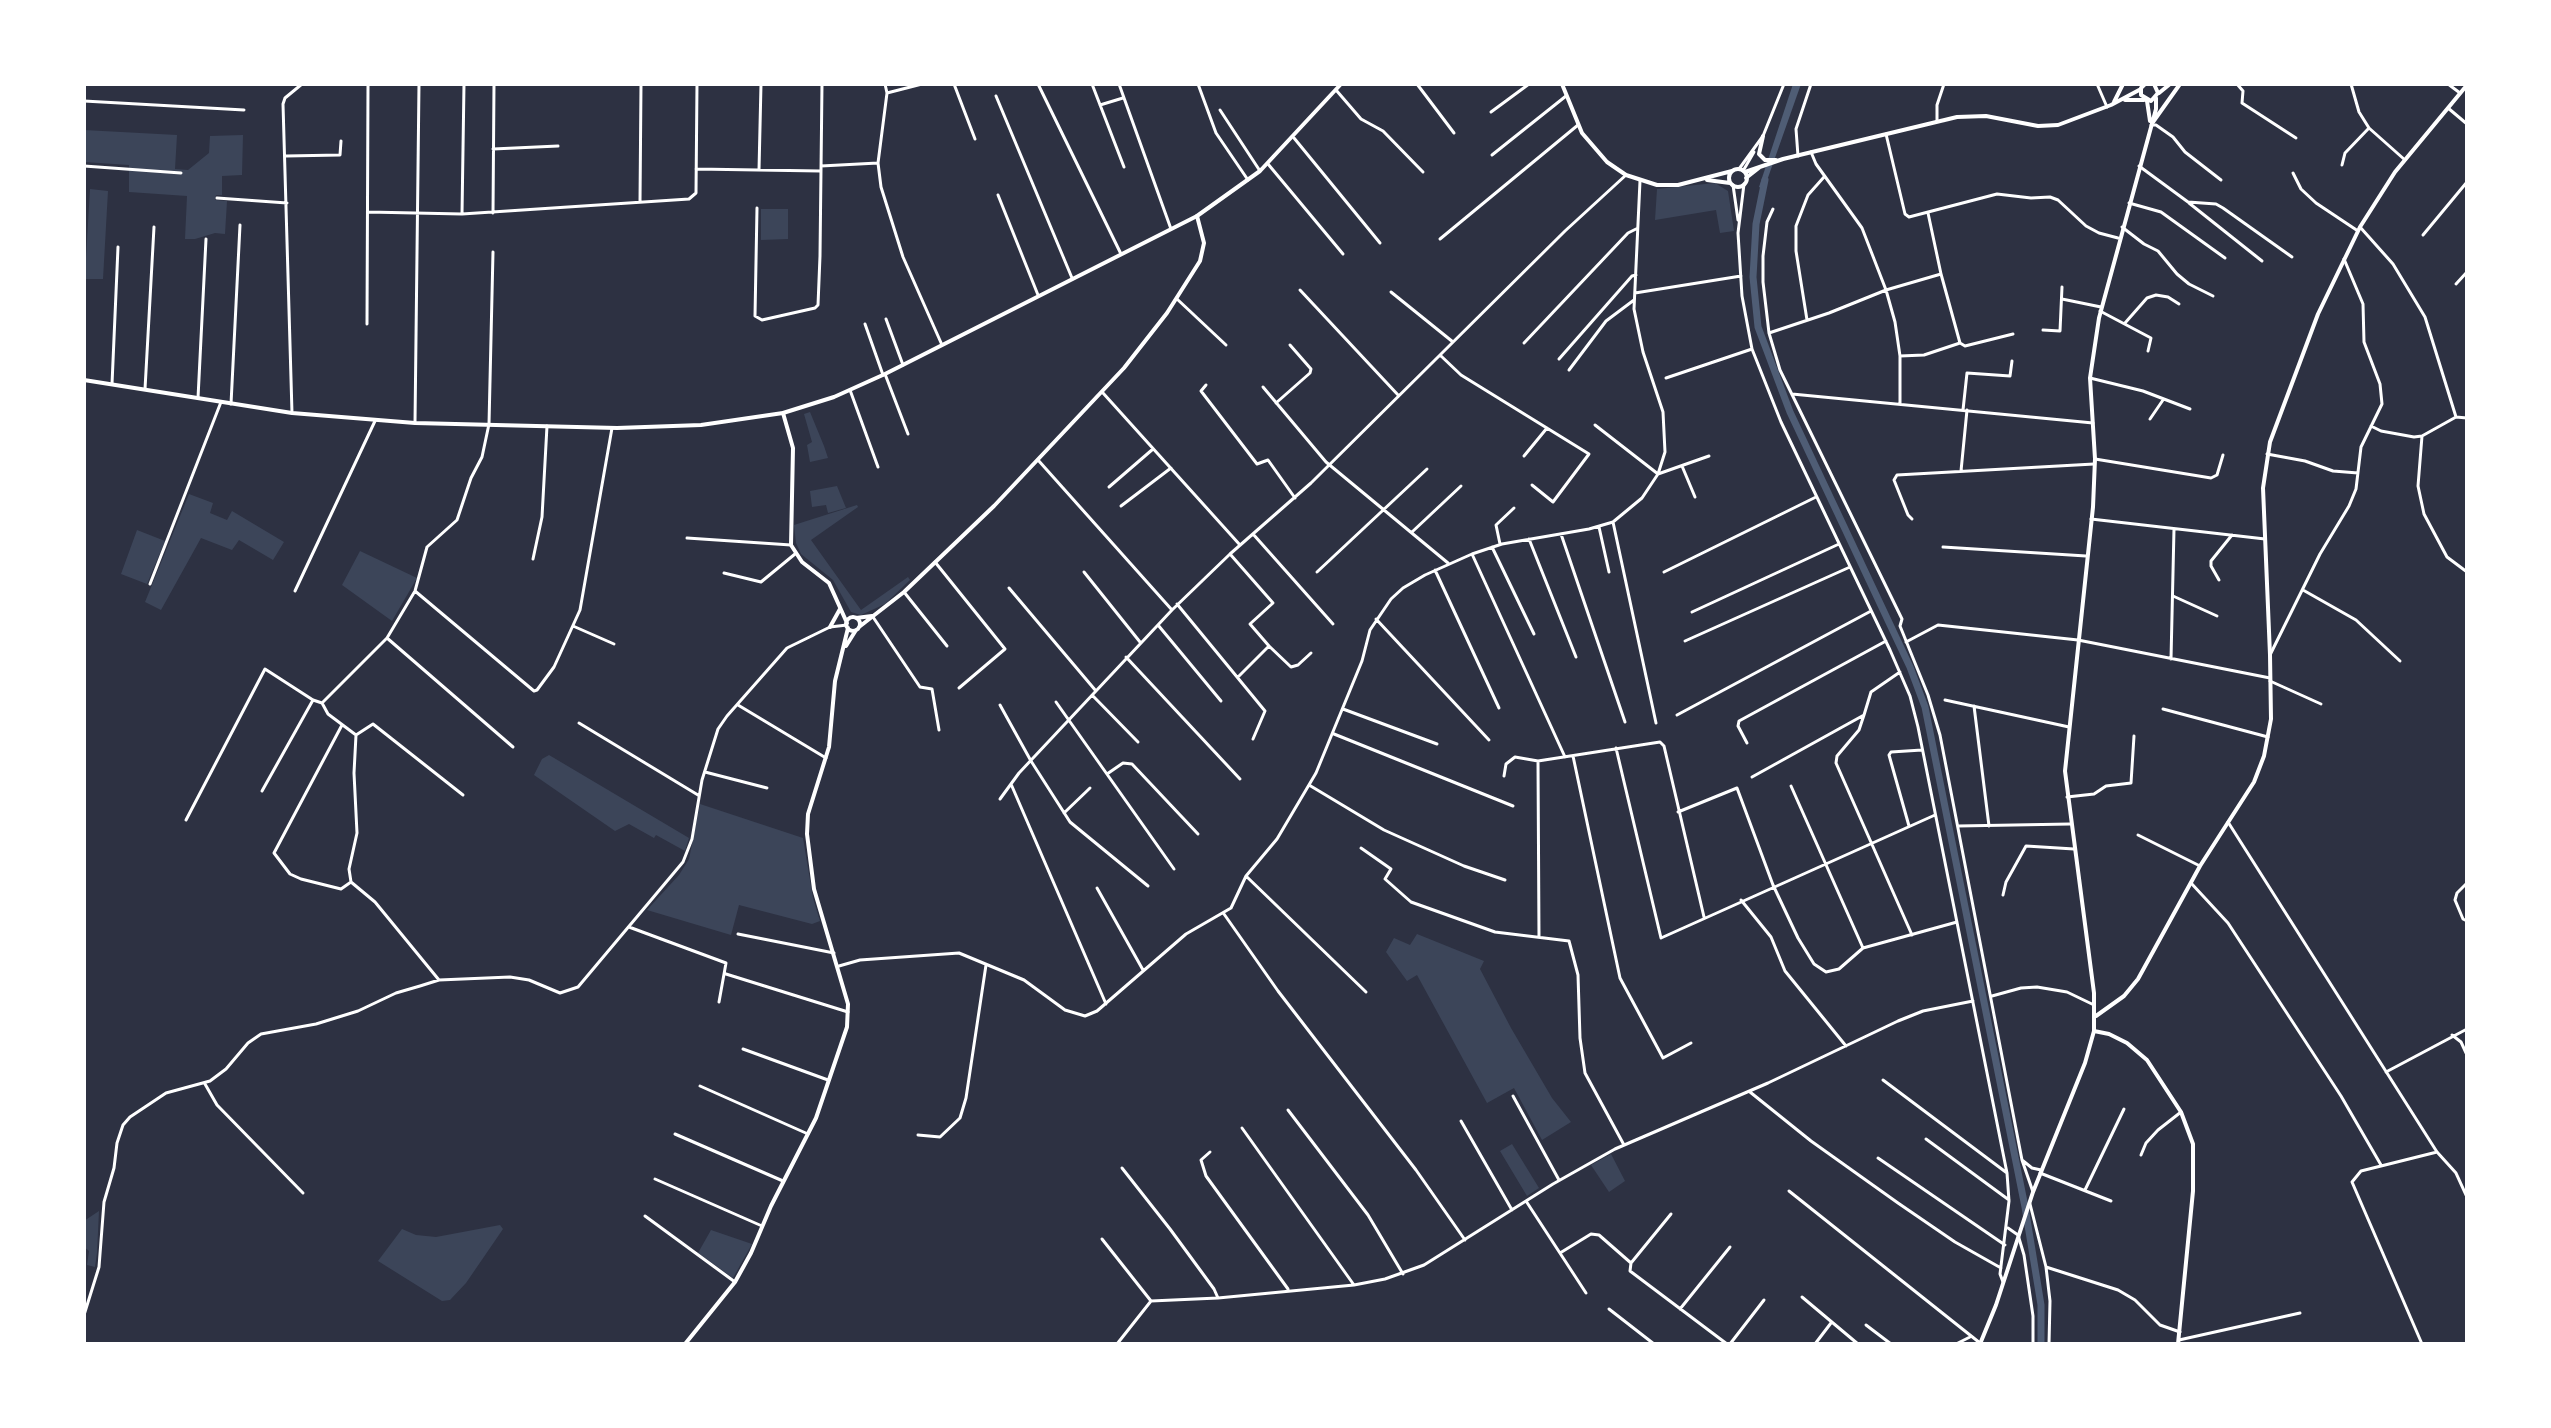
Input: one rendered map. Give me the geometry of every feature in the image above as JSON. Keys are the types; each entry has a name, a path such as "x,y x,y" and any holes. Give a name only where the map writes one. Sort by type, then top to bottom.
{"main road":[{"path":"84,380 292,413 415,423 612,428 701,425 783,413 850,390 903,366 1197,216 1248,181 1268,164 1341,84"},
{"path":"1562,84 1578,125 1596,151 1626,175 1640,181 1678,185 1937,121 1974,115 2052,126 2109,106 2142,86 2150,125"},
{"path":"2109,106 2122,84"},
{"path":"2154,84 2158,93"},
{"path":"1980,1344 2004,1283 2040,1172 2081,1074 2094,1031 2096,1016 2065,771 2091,519 2094,461 2090,378 2101,309 2156,98 2158,93 2170,84"},
{"path":"2150,125 2180,84"},
{"path":"2096,1016 2124,996 2138,980 2200,867 2227,821 2254,782 2268,737 2270,655 2264,481 2267,454 2318,314 2359,229 2379,194 2467,85"},
{"path":"2121,100 2156,98"},
{"path":"1763,136 1758,152 1764,163"},
{"path":"1703,180 1738,186 1744,184 1746,178 1764,163"},
{"path":"1731,184 1729,177 1732,171"},
{"path":"1742,171 1746,178"},
{"path":"844,649 858,629 879,614 936,562 1103,393 1177,299 1203,254 1203,236 1197,216"},
{"path":"783,413 793,448 791,546 795,554 829,583 846,613 860,622 858,629"},
{"path":"685,1344 735,1282 752,1253 762,1226 809,1134 847,1027 848,1012 839,966 814,889 807,834 808,814 826,758 835,681 844,649 847,625 839,602"},
{"path":"830,627 838,618 841,608"},
{"path":"847,625 854,618 879,614"},
{"path":"847,625 858,629"},
{"path":"2094,1031 2109,1034 2139,1050 2157,1072 2181,1112 2193,1144 2194,1165 2178,1342"}],"street":[{"path":"292,413 288,203 283,104 285,98 302,84"},
{"path":"368,84 368,324"},
{"path":"415,423 419,84"},
{"path":"462,214 464,84"},
{"path":"493,213 494,84"},
{"path":"640,84 640,202"},
{"path":"368,212 493,213 693,198 696,193 697,84"},
{"path":"759,170 761,84"},
{"path":"757,208 755,316 762,320 818,305 822,84"},
{"path":"885,84 887,93 878,163 881,187 903,257 942,345"},
{"path":"887,93 922,84"},
{"path":"954,84 975,139"},
{"path":"1038,84 1120,254"},
{"path":"1092,84 1124,167"},
{"path":"1119,84 1171,229"},
{"path":"1198,84 1216,133 1248,181"},
{"path":"1417,84 1454,133"},
{"path":"1491,112 1529,84"},
{"path":"1742,171 1763,136 1784,84"},
{"path":"1798,156 1796,129 1811,84"},
{"path":"1937,121 1937,105 1944,84"},
{"path":"2097,84 2109,106"},
{"path":"2237,84 2243,91 2242,103 2296,138"},
{"path":"2351,84 2359,112 2369,128 2405,160"},
{"path":"2448,84 2460,93"},
{"path":"1336,90 1361,119 1383,130 1423,172"},
{"path":"996,96 1072,278"},
{"path":"1491,155 1566,96"},
{"path":"1100,105 1124,98"},
{"path":"84,101 244,110"},
{"path":"2448,108 2467,124"},
{"path":"1220,110 1260,171"},
{"path":"1440,239 1578,125"},
{"path":"2150,125 2156,125 2173,137 2185,152 2221,180"},
{"path":"2342,165 2345,153 2369,128"},
{"path":"1886,134 1905,214 1911,218 1997,194 2031,198 2050,197 2058,200 2086,226 2099,233 2118,238"},
{"path":"1294,138 1380,243"},
{"path":"286,156 340,154 341,141"},
{"path":"494,149 558,146"},
{"path":"1811,152 1824,177 1862,228 1886,290 1895,322 1900,356 1900,404"},
{"path":"696,169 821,169 878,163"},
{"path":"1268,164 1343,254"},
{"path":"84,166 181,172"},
{"path":"2139,166 2262,261"},
{"path":"2293,173 2301,189 2316,203 2359,229 2393,264 2425,316 2456,417"},
{"path":"1000,799 1030,761 1177,604 1295,498 1567,229 1626,175"},
{"path":"1806,321 1795,237 1803,205 1824,177"},
{"path":"839,966 860,960 948,952 964,954 1033,985 1074,1014 1085,1016 1106,1004 1186,934 1224,914 1236,899 1246,876 1277,839 1309,785 1333,734 1376,619 1403,588 1448,563 1500,544 1599,527 1613,522 1642,498 1658,474 1665,452 1664,412 1640,342 1635,300 1636,229 1640,181"},
{"path":"2424,235 2467,182"},
{"path":"1731,184 1738,224 1746,324 1752,349 1768,393 1910,696 2007,1173 2008,1228 2001,1268 2004,1283"},
{"path":"1738,224 1744,184"},
{"path":"998,195 1038,296"},
{"path":"217,198 288,203"},
{"path":"2188,202 2216,204 2292,257"},
{"path":"2129,203 2161,212 2225,258"},
{"path":"1773,209 1767,222 1763,256 1763,282 1769,333 1780,370 1902,619 1900,626 1940,735 2022,1160 2033,1192"},
{"path":"1928,213 1941,274 1960,343 1965,346 2013,334"},
{"path":"231,404 240,225"},
{"path":"145,389 154,227"},
{"path":"2122,227 2144,244 2158,251 2176,274 2189,284 2213,296"},
{"path":"1524,343 1628,233 1636,229"},
{"path":"198,398 206,238"},
{"path":"112,384 118,247"},
{"path":"322,703 387,638 415,591 427,548 457,520 471,478 482,457 489,424 493,252"},
{"path":"2270,655 2320,554 2349,506 2358,473 2361,447 2382,404 2382,393 2364,342 2363,304 2344,259"},
{"path":"2456,284 2467,272"},
{"path":"1769,333 1886,290 1941,274"},
{"path":"1559,359 1632,276 1636,275"},
{"path":"1635,293 1741,276"},
{"path":"2043,330 2060,331 2062,287"},
{"path":"1300,290 1399,396"},
{"path":"1391,292 1453,342"},
{"path":"2125,323 2147,298 2156,295 2168,297 2179,304"},
{"path":"1177,299 1226,345"},
{"path":"2062,299 2101,309 2151,338 2148,351"},
{"path":"1569,370 1606,321 1635,300"},
{"path":"886,319 903,366"},
{"path":"865,324 908,434"},
{"path":"1900,356 1924,355 1960,343"},
{"path":"1276,403 1310,373 1311,369 1290,345"},
{"path":"1666,378 1752,349"},
{"path":"1440,355 1461,375 1588,454 1553,502 1532,485"},
{"path":"1961,471 1967,373 2010,376 2012,362"},
{"path":"2090,378 2143,391 2190,410"},
{"path":"1206,385 1201,391 1257,464 1268,460 1295,498"},
{"path":"1263,387 1322,458 1448,563"},
{"path":"850,390 878,467"},
{"path":"1103,393 1240,545"},
{"path":"1792,394 2093,423"},
{"path":"2150,419 2163,400"},
{"path":"150,584 221,402"},
{"path":"2371,426 2381,431 2422,436 2456,417 2467,418"},
{"path":"295,591 375,421"},
{"path":"533,559 542,517 547,426"},
{"path":"1595,426 1658,474"},
{"path":"415,591 534,691 554,667 580,610 612,428"},
{"path":"1524,456 1547,428"},
{"path":"2422,436 2418,486 2424,514 2447,557 2467,572"},
{"path":"1109,487 1153,448"},
{"path":"2267,454 2304,461 2333,471 2358,473"},
{"path":"1912,519 1908,515 1894,480 1895,476 2094,461 2211,478 2217,475 2223,455"},
{"path":"1658,474 1709,456"},
{"path":"1038,460 1172,610"},
{"path":"1682,465 1695,497"},
{"path":"1121,507 1171,468"},
{"path":"1317,572 1426,469"},
{"path":"1412,532 1461,486"},
{"path":"1664,572 1816,496"},
{"path":"1500,544 1496,525 1514,508"},
{"path":"2091,519 2265,539"},
{"path":"1613,522 1656,723"},
{"path":"1599,527 1609,572"},
{"path":"2172,659 2174,528"},
{"path":"1253,534 1333,624"},
{"path":"1561,534 1626,722"},
{"path":"2219,580 2211,566 2211,561 2232,535"},
{"path":"687,538 791,546"},
{"path":"1529,538 1576,657"},
{"path":"1692,612 1839,544"},
{"path":"1492,547 1534,634"},
{"path":"1943,547 2086,556"},
{"path":"724,573 761,582 795,554"},
{"path":"1230,554 1273,603 1250,624 1291,667 1298,665 1311,653"},
{"path":"1472,554 1564,757"},
{"path":"936,562 1005,649 959,688"},
{"path":"1685,641 1850,567"},
{"path":"1435,570 1499,708"},
{"path":"1084,572 1140,642"},
{"path":"1009,588 1096,691"},
{"path":"2303,590 2356,620 2400,661"},
{"path":"904,592 947,646"},
{"path":"2173,596 2217,616"},
{"path":"1177,604 1265,711 1253,738"},
{"path":"1677,715 1872,611"},
{"path":"873,617 920,687 932,689 939,730"},
{"path":"1376,619 1489,740"},
{"path":"84,1315 99,1267 104,1202 123,1125 138,1111 166,1093 205,1084 226,1069 248,1043 261,1034 316,1024 358,1011 396,993 439,980 523,978 555,992 566,993 578,987 588,978 686,857 693,835 699,795 718,729 787,648 830,627 847,625"},
{"path":"1158,625 1221,701"},
{"path":"1906,642 1938,625 2078,640 2270,680 2321,704"},
{"path":"573,626 614,644"},
{"path":"387,638 513,747"},
{"path":"1747,743 1738,726 1739,721 1886,641"},
{"path":"1238,676 1269,646"},
{"path":"1126,657 1240,779"},
{"path":"186,820 265,669 313,700 322,703 328,714 356,735"},
{"path":"1900,672 1871,692 1859,730 1837,756 1836,763 1912,935"},
{"path":"1092,695 1138,742"},
{"path":"262,791 313,700"},
{"path":"1945,700 2069,727"},
{"path":"1056,702 1174,869"},
{"path":"738,705 826,758"},
{"path":"1000,705 1030,761 1070,822 1148,886"},
{"path":"1974,706 1989,826"},
{"path":"1343,709 1437,744"},
{"path":"2163,709 2268,737"},
{"path":"1752,777 1864,715"},
{"path":"579,723 699,795"},
{"path":"356,735 373,724 463,795"},
{"path":"342,725 274,853 290,874 301,879 341,889 351,882"},
{"path":"1333,734 1514,806"},
{"path":"356,735 354,773 357,833 349,870 351,882 375,902 439,980"},
{"path":"2067,796 2094,794 2106,786 2131,783 2134,736"},
{"path":"1504,776 1506,764 1513,757 1538,761 1656,741 1664,746 1704,918"},
{"path":"1616,748 1661,938 1773,885 1935,815"},
{"path":"1909,826 1890,753 1922,750"},
{"path":"1573,756 1620,978 1663,1058 1691,1043"},
{"path":"1538,761 1539,937"},
{"path":"1107,774 1124,763 1132,764 1198,834"},
{"path":"705,772 767,788"},
{"path":"1011,784 1106,1004"},
{"path":"1309,785 1384,830 1454,862 1505,880"},
{"path":"1791,786 1863,948"},
{"path":"1064,813 1090,788"},
{"path":"1678,812 1737,788 1773,885 1805,954 1821,970 1832,972 1839,969 1863,948 1957,922"},
{"path":"2227,821 2438,1152 2456,1173 2467,1197"},
{"path":"1958,826 2070,824"},
{"path":"2138,835 2200,867"},
{"path":"2003,895 2006,882 2026,846 2074,849"},
{"path":"1361,848 1391,869 1386,879 1411,902 1495,932 1569,941 1578,975 1580,1038 1585,1072 1624,1145"},
{"path":"1246,876 1366,992"},
{"path":"2191,883 2228,923 2341,1096 2381,1165"},
{"path":"2467,883 2457,893 2455,900 2463,919 2467,921"},
{"path":"1097,888 1143,970"},
{"path":"1741,900 1771,937 1785,971 1846,1046"},
{"path":"1224,914 1278,991 1416,1170 1465,1240"},
{"path":"629,927 726,963 726,974 719,1002"},
{"path":"738,934 835,953"},
{"path":"918,1135 940,1137 960,1118 966,1098 986,965"},
{"path":"726,974 848,1012"},
{"path":"1992,996 2014,989 2037,987 2067,992 2094,1005"},
{"path":"1151,1300 1218,1298 1353,1285 1403,1274 1424,1265 1559,1180 1624,1145 1750,1092 1923,1011 1973,1001"},
{"path":"2386,1072 2467,1029"},
{"path":"2452,1035 2461,1042 2467,1055"},
{"path":"743,1049 828,1080"},
{"path":"1883,1080 2007,1173"},
{"path":"205,1084 217,1105 303,1193"},
{"path":"700,1086 809,1134"},
{"path":"1750,1092 1811,1141 1898,1203 1955,1242 2001,1268"},
{"path":"1513,1096 1559,1180"},
{"path":"2085,1190 2124,1109"},
{"path":"1288,1110 1368,1215 1403,1274"},
{"path":"2141,1155 2146,1143 2158,1130 2181,1112"},
{"path":"1461,1121 1512,1210"},
{"path":"1242,1128 1353,1285"},
{"path":"675,1134 784,1181"},
{"path":"1926,1140 2009,1201"},
{"path":"1210,1152 1201,1160 1206,1176 1288,1290"},
{"path":"2422,1344 2352,1182 2361,1171 2438,1152"},
{"path":"1878,1158 2005,1245"},
{"path":"2022,1160 2040,1172 2112,1201"},
{"path":"1122,1168 1214,1289 1218,1298"},
{"path":"655,1179 762,1226"},
{"path":"1789,1191 1980,1344"},
{"path":"1526,1201 1586,1293"},
{"path":"2029,1203 2046,1267 2050,1301 2049,1344"},
{"path":"1671,1214 1630,1263 1630,1271 1729,1344 1764,1300"},
{"path":"645,1216 735,1282"},
{"path":"2008,1228 2018,1235 2029,1281 2033,1344"},
{"path":"1560,1253 1591,1234 1599,1235 1630,1263"},
{"path":"1102,1239 1151,1300"},
{"path":"1680,1309 1730,1247"},
{"path":"2046,1267 2118,1290 2134,1300 2160,1325 2180,1332"},
{"path":"1802,1297 1858,1344"},
{"path":"1117,1344 1151,1300"},
{"path":"1609,1309 1654,1344"},
{"path":"2178,1342 2300,1312"},
{"path":"1815,1344 1831,1323"},
{"path":"1866,1325 1891,1344"},
{"path":"1956,1344 1971,1337"}],"shaded area":[{"path":"1793,84 1801,84 1764,189 1759,187"},
{"path":"84,130 177,135 175,169 188,170 209,153 210,136 243,135 242,175 222,176 222,195 216,195 215,200 227,201 225,234 215,233 195,239 185,239 187,196 129,192 129,165 84,162"},
{"path":"1715,183 1728,191 1734,231 1720,233 1716,210 1655,220 1657,189"},
{"path":"90,189 108,191 103,279 85,279 84,292"},
{"path":"761,209 788,209 788,239 761,240"},
{"path":"810,412 828,458 810,462 807,445 812,442 804,414"},
{"path":"837,486 846,508 828,513 826,505 812,507 810,491"},
{"path":"189,494 213,503 210,513 227,520 232,511 284,542 273,560 239,540 232,550 201,538 161,610 145,602"},
{"path":"857,505 858,507 811,540 861,610 908,577 910,580 885,604 861,615 851,612 833,580 801,554 796,543 794,525"},
{"path":"137,530 165,541 147,584 121,574"},
{"path":"360,551 417,578 392,621 342,585"},
{"path":"549,755 689,838 685,851 656,835 654,838 629,824 615,831 534,775 542,759"},
{"path":"700,804 803,838 813,898 820,921 812,924 739,905 731,935 647,910 679,875 689,859"},
{"path":"1417,934 1484,961 1480,969 1511,1028 1552,1098 1571,1122 1542,1140 1514,1088 1487,1103 1417,975 1407,981 1386,952 1394,938 1410,945"},
{"path":"1512,1144 1539,1188 1527,1196 1500,1151"},
{"path":"1611,1154 1625,1181 1609,1192 1591,1165"},
{"path":"99,1211 95,1267 87,1265 89,1251 84,1247 84,1221"},
{"path":"500,1225 503,1229 466,1283 450,1300 442,1301 378,1261 402,1229 416,1235 436,1237"},
{"path":"711,1230 752,1244 733,1278 698,1253"}],"waterway":[{"path":"1765,180 1756,224 1753,277 1758,327 1790,412 1910,667 1925,707 2025,1207 2041,1305 2041,1344"}]}
